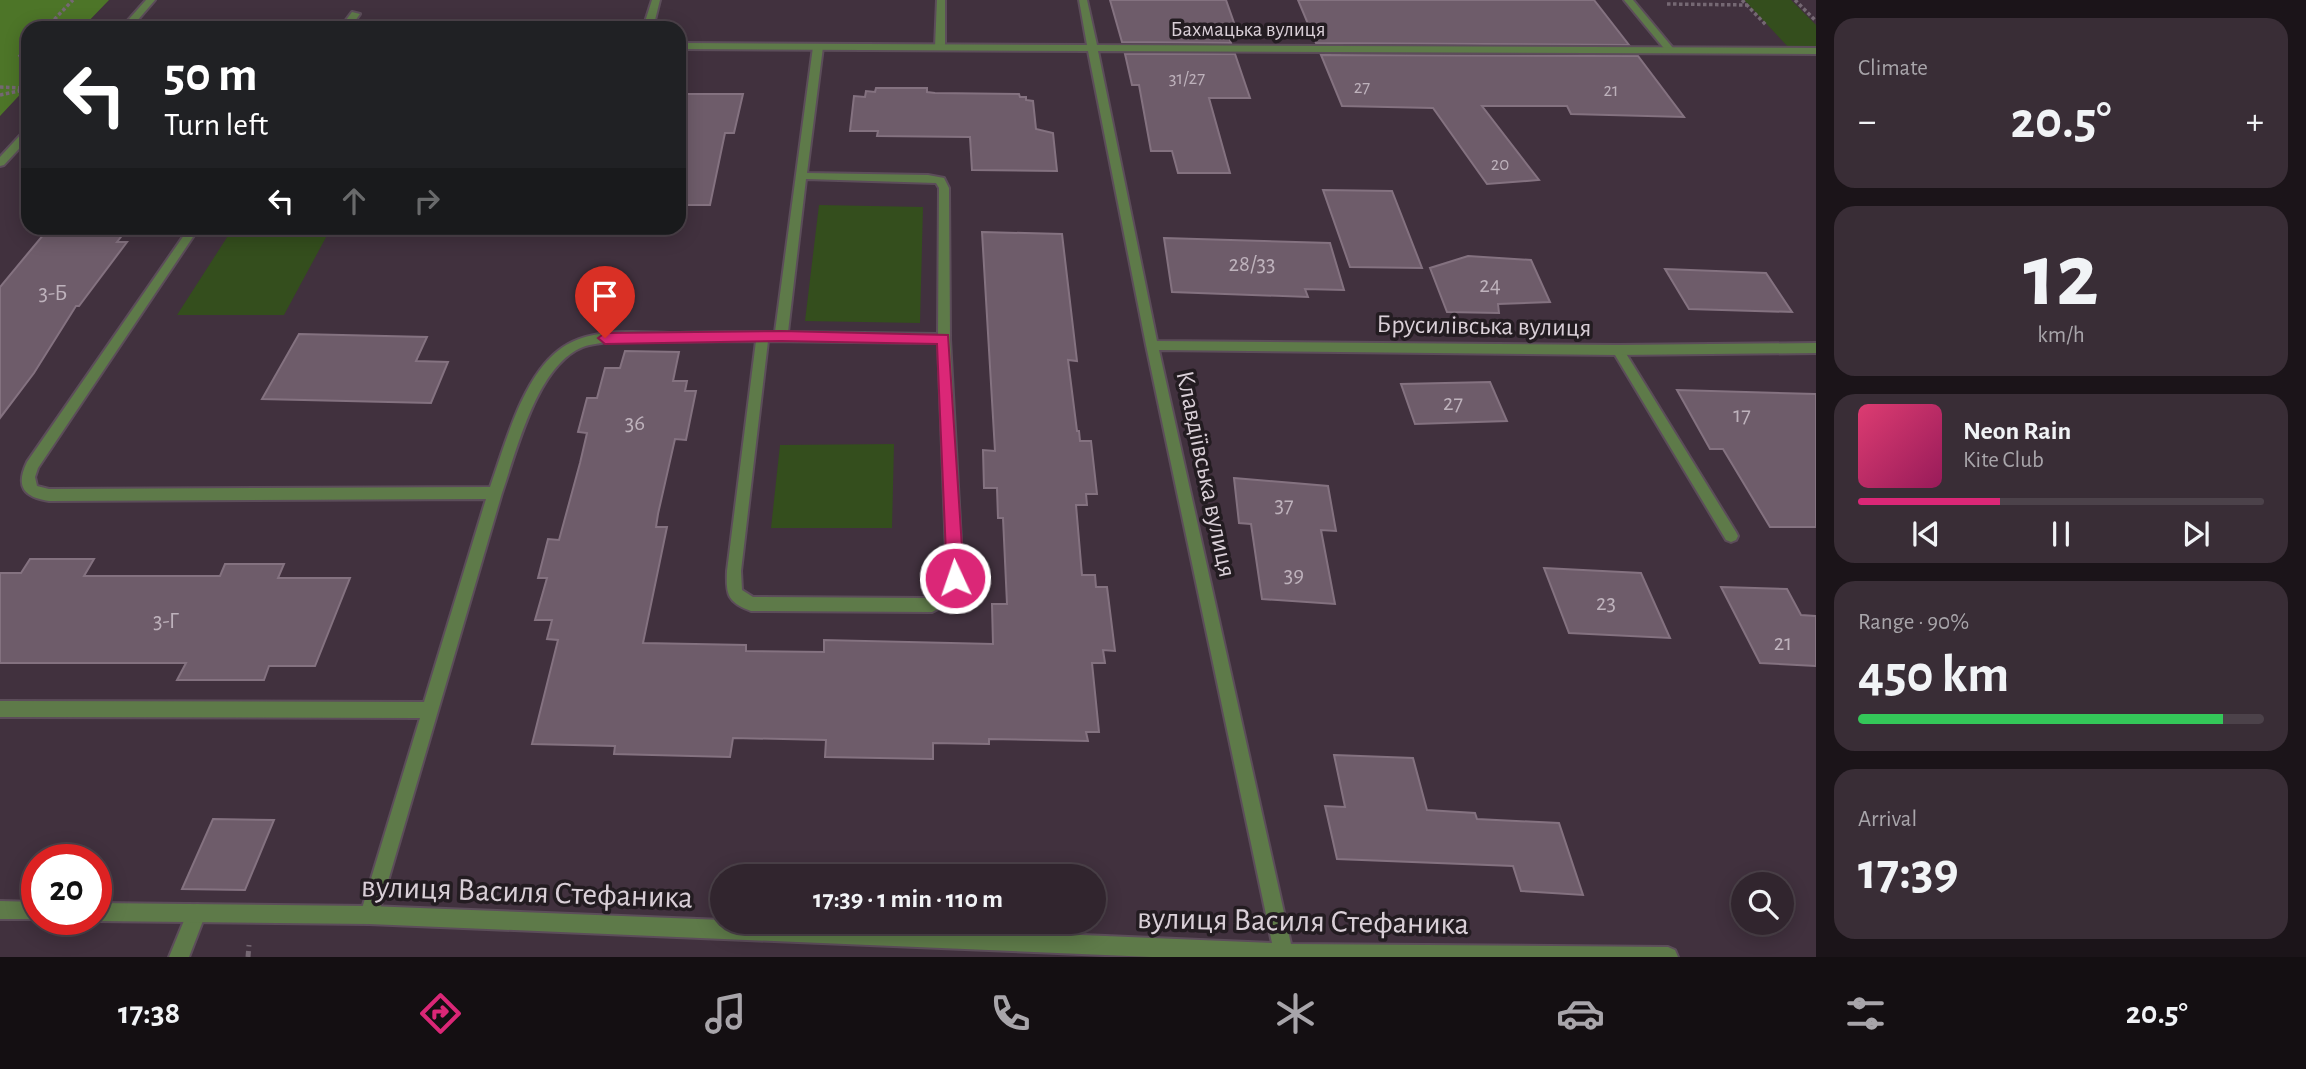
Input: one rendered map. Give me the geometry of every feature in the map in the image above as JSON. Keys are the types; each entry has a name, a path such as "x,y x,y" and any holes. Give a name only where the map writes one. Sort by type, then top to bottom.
{"street":[{"path":"132,21 151,0"},
{"path":"650,21 656,0"},
{"path":"940,47 941,0"},
{"name":"Клавдіївська вулиця","path":"1083,0 1152,345 1283,955"},
{"path":"1630,2 1670,50"},
{"path":"350,21 355,14"},
{"name":"Бахмацька вулиця","path":"686,46 1816,51"},
{"path":"781,336 818,47"},
{"path":"1804,51 1816,63"},
{"path":"0,163 21,140"},
{"path":"762,339 734,571 734,593 751,604 932,605 948,596 955,578 943,339 944,188 940,180 802,176"},
{"path":"189,235 32,466 29,477 31,489 36,493 50,495 495,493"},
{"path":"369,915 495,493 538,382 561,354 578,344 605,338 762,339 781,336 943,339"},
{"name":"Брусилівська вулиця","path":"1152,345 1618,350 1816,348"},
{"path":"1618,350 1731,536"},
{"path":"0,709 431,710"},
{"path":"0,910 21,911"},
{"name":"вулиця Василя Стефаника","path":"112,912 369,915 1283,955 1668,957"},
{"path":"179,957 197,913"}],"path":[{"path":"53,21 73,0"},
{"path":"1795,0 1816,21"},
{"path":"1630,2 1747,5"},
{"path":"0,87 21,88"},
{"path":"0,95 21,90"}],"green space":[{"path":"0,0 109,0 89,21 21,21 21,94 0,116"},
{"path":"1744,0 1791,0 1816,25 1816,50 1791,50"},
{"path":"819,205 923,207 920,323 805,321"},
{"path":"228,235 327,235 284,315 177,315"},
{"path":"894,444 892,528 771,528 780,445"}],"building":[{"path":"1110,0 1226,0 1239,37 1229,37 1231,43 1122,42"},
{"path":"1298,0 1594,0 1629,45 1316,43"},
{"path":"1125,54 1235,54 1250,98 1209,98 1230,173 1178,173 1172,151 1151,151 1139,85 1132,85"},
{"path":"1321,55 1638,56 1684,117 1571,114 1567,106 1482,106 1539,180 1487,184 1433,108 1342,106"},
{"path":"876,88 927,88 927,92 935,93 1019,94 1020,97 1026,97 1026,100 1033,101 1036,129 1053,133 1057,171 972,170 970,137 877,136 878,131 850,131 854,96 865,97 866,91 875,92"},
{"path":"686,94 743,94 734,133 725,133 710,205 686,205"},
{"path":"1323,190 1392,191 1422,268 1350,267"},
{"path":"982,232 1062,234 1077,361 1068,360 1077,431 1080,441 1091,441 1097,494 1086,494 1087,505 1076,505 1082,575 1095,575 1096,587 1107,587 1115,651 1103,650 1105,663 1092,663 1099,732 1086,732 1088,741 989,739 989,744 933,743 933,759 825,757 826,740 733,738 730,757 614,754 615,746 532,744 558,640 547,639 552,620 535,620 547,578 538,578 548,539 559,540 580,463 587,433 578,432 587,398 597,398 605,368 620,368 625,351 679,352 673,381 687,381 685,391 696,391 686,440 675,439 658,514 656,527 667,527 643,643 746,645 746,651 824,652 824,640 993,644 992,604 1007,604 1003,518 998,518 997,488 984,488 983,450 995,451"},
{"path":"43,235 122,235 117,242 127,242 79,306 76,306 34,373 0,418 0,287"},
{"path":"1164,238 1330,243 1344,290 1305,289 1308,297 1172,292"},
{"path":"1468,256 1531,260 1550,302 1498,304 1499,313 1447,312 1430,268"},
{"path":"1665,269 1766,273 1792,312 1689,309"},
{"path":"299,334 427,337 416,361 448,362 431,403 262,399"},
{"path":"1490,382 1507,421 1415,424 1401,384"},
{"path":"1677,390 1816,394 1816,527 1770,527 1723,449 1710,449"},
{"path":"1234,478 1328,486 1336,531 1321,530 1335,604 1262,599 1251,524 1239,523"},
{"path":"30,559 94,559 84,576 220,576 225,564 284,564 278,578 350,578 315,666 269,666 264,680 177,680 186,663 0,663 0,573 21,573"},
{"path":"1544,568 1641,573 1670,638 1569,633"},
{"path":"1721,587 1787,589 1801,615 1816,616 1816,666 1760,663"},
{"path":"1334,755 1413,758 1427,810 1475,813 1477,819 1559,823 1583,895 1521,891 1513,866 1337,859 1325,806 1345,807"},
{"path":"213,819 274,820 245,890 182,889"}],"route":[{"path":"605,338 762,339 781,336 943,339 955,578"}]}
